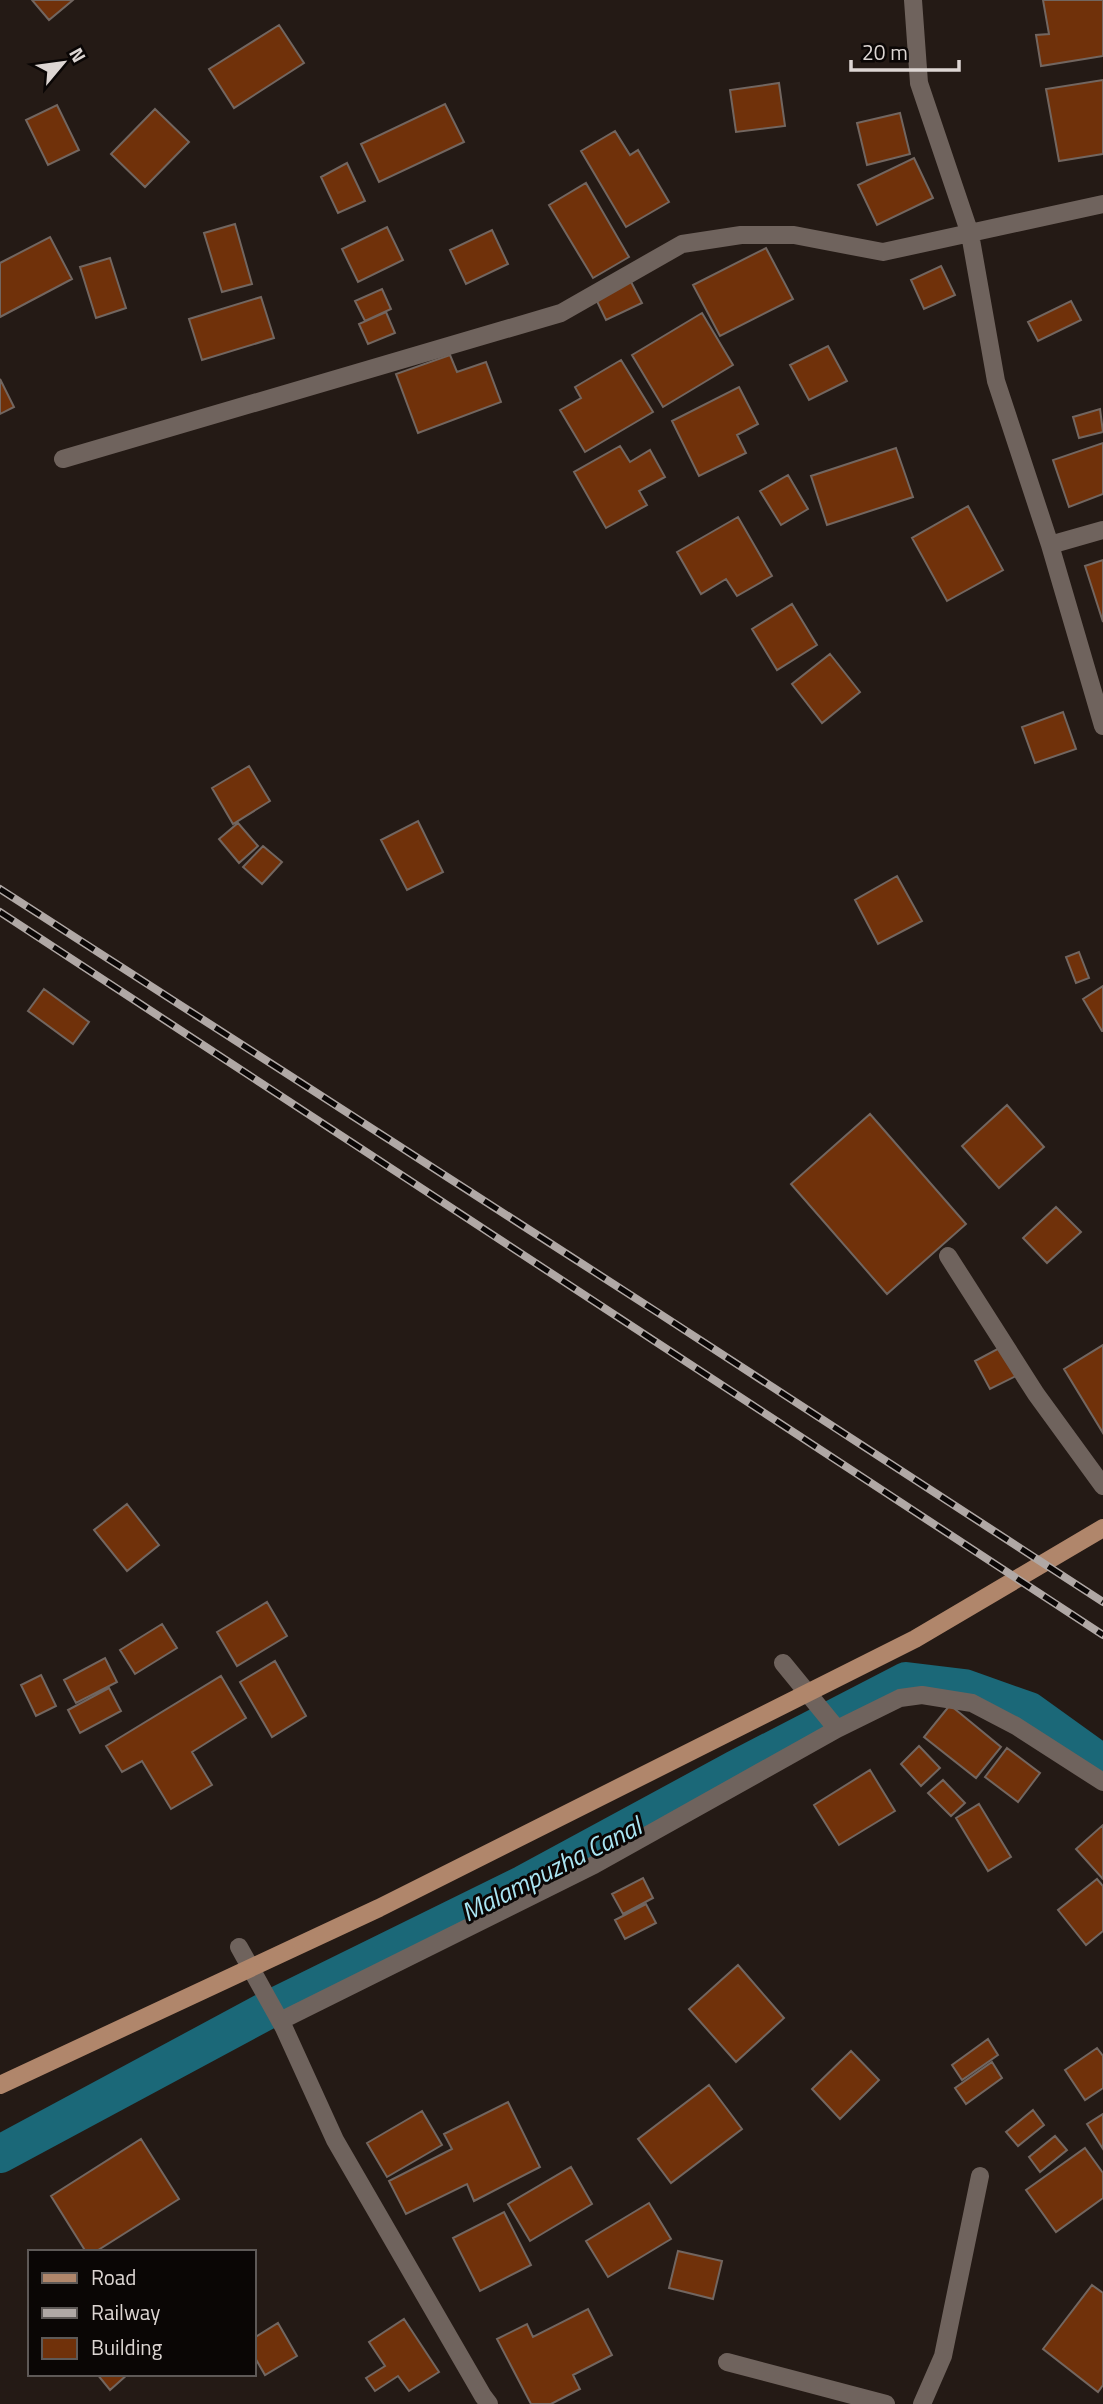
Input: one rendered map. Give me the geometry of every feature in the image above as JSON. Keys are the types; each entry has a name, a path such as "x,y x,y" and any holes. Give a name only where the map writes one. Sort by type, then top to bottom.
{"main road":[{"path":"0,2085 379,1908 904,1645 1103,1528"}],"street":[{"path":"913,0 919,83 970,234 996,381 1050,545 1103,726"},
{"path":"63,459 561,313 682,244 741,235 794,235 883,252 1103,205"},
{"path":"1050,545 1103,530"},
{"path":"948,1256 1036,1394 1103,1486"},
{"path":"786,1667 837,1729"},
{"path":"282,2024 594,1865 837,1729 900,1698 922,1695 972,1703 1016,1726 1103,1782"},
{"path":"239,1947 282,2024 335,2140 483,2401"},
{"path":"922,2404 943,2356 980,2176"},
{"path":"727,2362 886,2404"}],"building":[{"path":"32,0 73,0 49,20"},
{"path":"1043,0 1103,0 1103,56 1041,66 1036,35 1049,34"},
{"path":"279,25 304,63 234,108 209,69"},
{"path":"1103,80 1103,154 1059,161 1046,89"},
{"path":"779,83 785,126 736,132 730,90"},
{"path":"445,104 464,142 379,182 361,144"},
{"path":"57,105 79,150 48,165 26,120"},
{"path":"155,109 189,142 145,187 111,154"},
{"path":"900,113 910,154 867,165 857,123"},
{"path":"615,131 630,155 638,150 669,202 626,227 581,151"},
{"path":"914,158 933,198 877,225 858,185"},
{"path":"347,163 365,201 338,213 321,177"},
{"path":"586,183 629,257 593,278 549,205"},
{"path":"235,224 252,284 222,292 204,233"},
{"path":"387,227 403,260 358,282 342,249"},
{"path":"492,230 508,264 466,284 450,250"},
{"path":"50,237 72,279 0,317 0,263"},
{"path":"766,248 793,299 720,336 693,285"},
{"path":"110,258 126,308 96,318 80,267"},
{"path":"941,266 955,295 924,309 911,280"},
{"path":"629,278 642,303 606,320 594,295"},
{"path":"382,289 391,309 365,321 355,301"},
{"path":"261,297 274,338 202,360 189,319"},
{"path":"1071,301 1081,320 1038,341 1028,322"},
{"path":"386,312 395,333 368,344 359,324"},
{"path":"702,313 733,365 663,407 632,355"},
{"path":"828,346 847,381 809,400 790,365"},
{"path":"450,355 457,372 486,362 501,402 418,433 396,374"},
{"path":"621,360 653,412 585,452 560,410 581,398 575,387"},
{"path":"0,379 14,407 0,414"},
{"path":"739,387 758,424 737,435 746,453 699,476 672,421"},
{"path":"1100,409 1103,432 1079,438 1073,417"},
{"path":"1103,443 1103,494 1069,507 1053,460"},
{"path":"620,446 630,462 650,450 665,477 639,491 647,505 606,528 574,472"},
{"path":"896,448 913,497 827,525 811,476"},
{"path":"788,475 808,509 781,525 760,491"},
{"path":"968,506 1003,570 947,601 912,538"},
{"path":"738,517 772,576 737,596 726,579 701,594 677,552"},
{"path":"1103,560 1103,622 1085,566"},
{"path":"792,604 817,645 777,670 752,629"},
{"path":"830,654 860,692 822,723 792,684"},
{"path":"1063,712 1076,749 1035,763 1022,727"},
{"path":"249,766 270,801 233,824 212,788"},
{"path":"418,821 443,872 407,890 381,840"},
{"path":"238,823 258,846 239,863 219,839"},
{"path":"263,846 282,862 262,884 243,867"},
{"path":"897,876 922,921 878,944 855,900"},
{"path":"1079,952 1089,978 1076,983 1066,957"},
{"path":"1103,986 1103,1031 1102,1031 1083,999"},
{"path":"44,989 89,1022 73,1044 28,1011"},
{"path":"1007,1105 1044,1147 999,1188 962,1146"},
{"path":"870,1114 966,1224 887,1294 791,1184"},
{"path":"1056,1207 1081,1232 1047,1263 1023,1238"},
{"path":"1005,1345 1020,1374 990,1389 975,1361"},
{"path":"1103,1345 1103,1433 1064,1369"},
{"path":"127,1504 159,1545 127,1571 94,1530"},
{"path":"267,1602 287,1636 237,1666 217,1632"},
{"path":"162,1624 177,1648 135,1674 120,1650"},
{"path":"105,1658 117,1682 76,1703 64,1680"},
{"path":"275,1661 306,1716 272,1737 240,1682"},
{"path":"41,1675 56,1706 36,1716 21,1685"},
{"path":"221,1676 246,1718 192,1752 212,1785 171,1809 142,1761 122,1772 106,1746"},
{"path":"109,1688 121,1711 80,1733 68,1710"},
{"path":"950,1705 1001,1747 976,1778 924,1737"},
{"path":"919,1746 940,1768 921,1786 901,1764"},
{"path":"1007,1748 1040,1773 1018,1802 985,1777"},
{"path":"870,1770 895,1811 839,1845 814,1805"},
{"path":"943,1780 965,1803 951,1816 928,1793"},
{"path":"979,1804 1011,1857 988,1871 956,1818"},
{"path":"1103,1825 1103,1879 1076,1849"},
{"path":"643,1878 653,1898 623,1914 612,1894"},
{"path":"1097,1879 1103,1886 1103,1931 1086,1945 1058,1910"},
{"path":"646,1904 656,1923 625,1939 615,1920"},
{"path":"738,1965 784,2018 736,2062 689,2009"},
{"path":"988,2039 998,2055 962,2080 952,2065"},
{"path":"1097,2048 1103,2056 1103,2088 1085,2100 1065,2070"},
{"path":"851,2051 879,2080 840,2119 812,2089"},
{"path":"992,2062 1002,2078 966,2104 955,2088"},
{"path":"709,2085 742,2129 671,2183 638,2139"},
{"path":"508,2102 540,2167 474,2201 467,2184 406,2214 389,2181 452,2149 444,2134"},
{"path":"1033,2110 1044,2125 1018,2146 1006,2132"},
{"path":"422,2111 442,2145 387,2177 367,2143"},
{"path":"1103,2114 1103,2149 1087,2124"},
{"path":"1055,2136 1067,2150 1040,2172 1029,2157"},
{"path":"141,2139 179,2199 98,2250 85,2250 51,2196"},
{"path":"1085,2148 1103,2173 1103,2198 1056,2232 1026,2190"},
{"path":"571,2167 592,2204 530,2241 508,2204"},
{"path":"649,2203 671,2239 608,2277 586,2241"},
{"path":"504,2212 531,2265 480,2291 453,2238"},
{"path":"678,2251 722,2261 713,2299 669,2288"},
{"path":"1092,2285 1103,2293 1103,2385 1098,2392 1043,2349"},
{"path":"588,2309 612,2355 573,2375 580,2389 551,2404 531,2404 497,2339 527,2324 533,2337"},
{"path":"404,2319 439,2372 409,2391 398,2376 375,2391 366,2378 385,2366 369,2342"},
{"path":"278,2323 297,2356 265,2375 256,2359 256,2337"},
{"path":"99,2376 126,2376 110,2390"}],"waterway":[{"name":"Malampuzha Canal","path":"0,2154 266,2011 524,1884 906,1681 964,1688 1029,1711 1103,1764"}],"railway":[{"path":"0,889 1103,1602"},
{"path":"0,912 1103,1635"}]}
